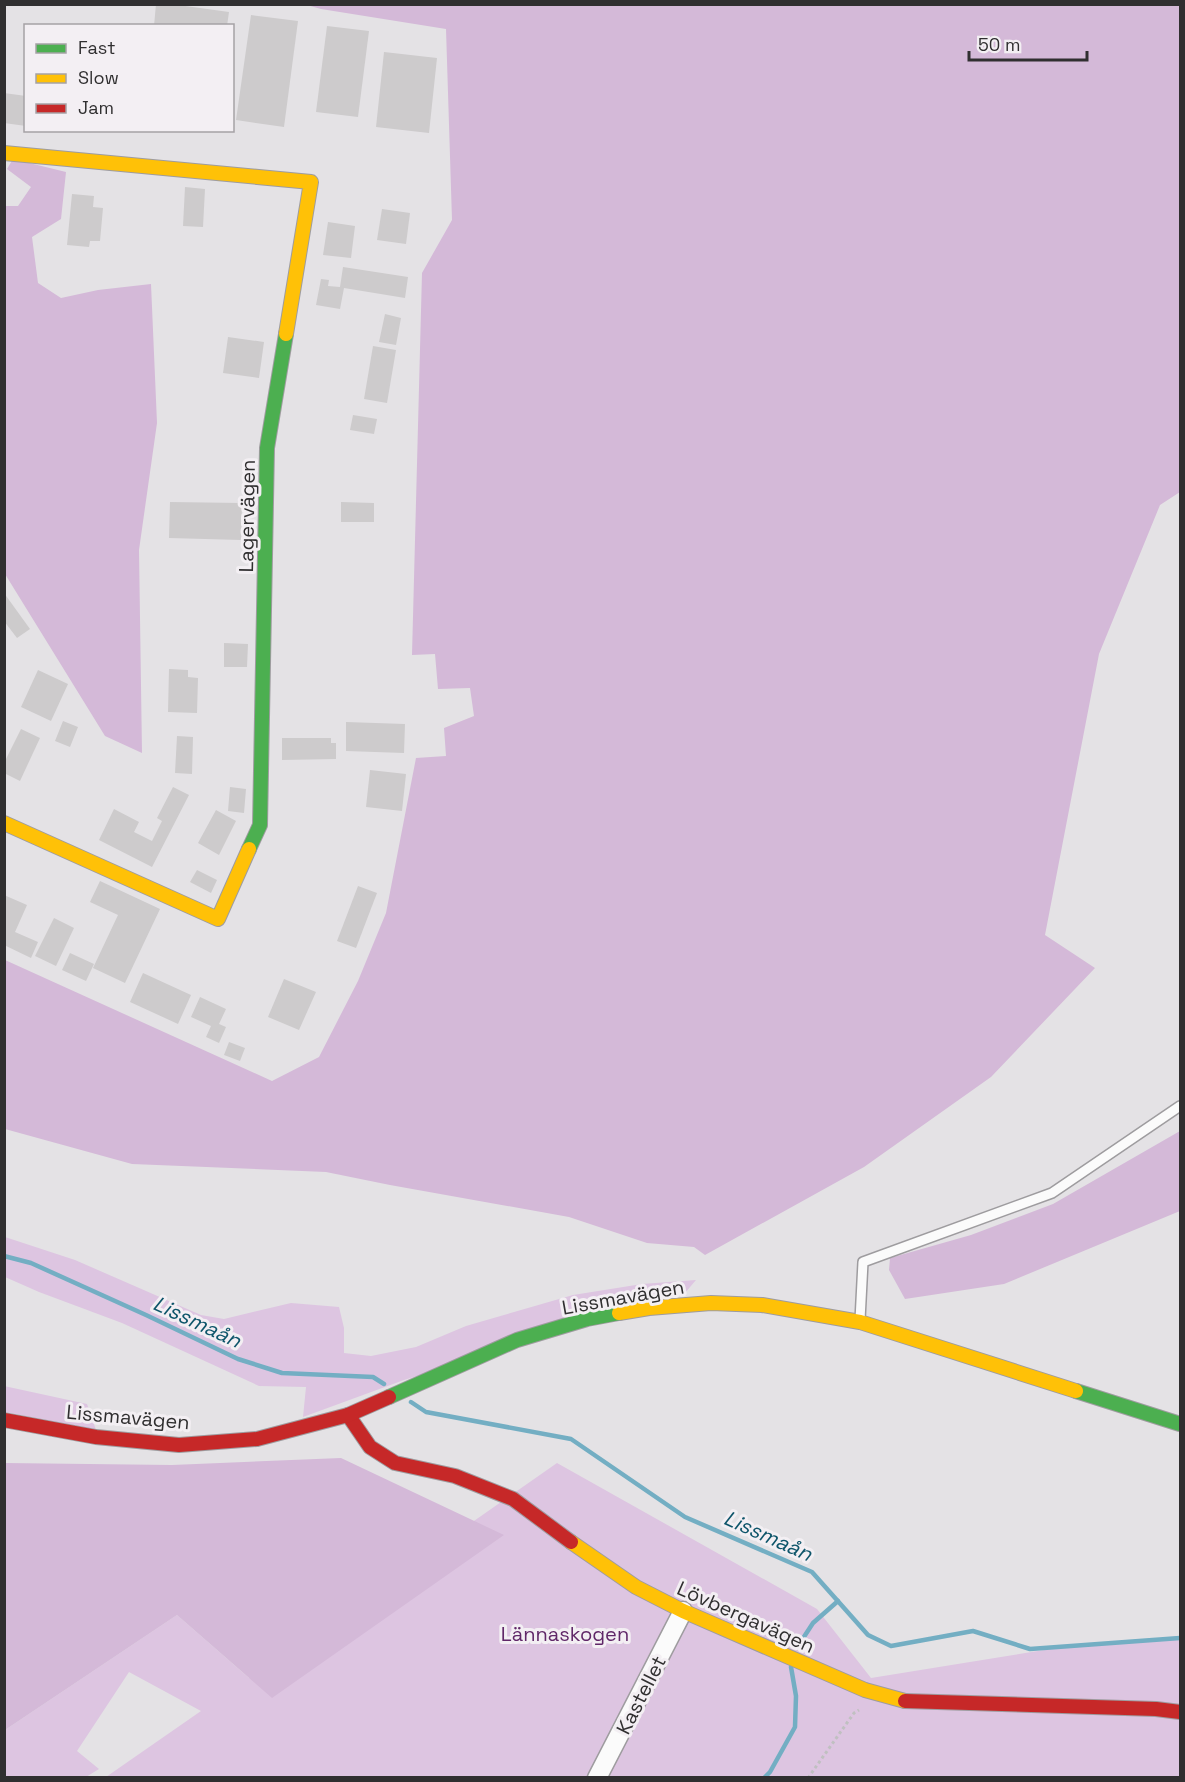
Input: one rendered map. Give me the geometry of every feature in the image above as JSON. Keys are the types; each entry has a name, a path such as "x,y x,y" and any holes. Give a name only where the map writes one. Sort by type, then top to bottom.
{"street":[{"name":"Lagervägen","path":"4,153 311,182 267,448 260,825 218,919 4,823"},
{"name":"Lissmavägen","path":"4,1420 96,1437 179,1444 257,1439 348,1415 517,1340 587,1319 649,1308 711,1303 762,1305 860,1322 1180,1424"},
{"name":"Lövbergavägen","path":"348,1415 370,1447 395,1462 455,1476 513,1500 636,1587 683,1611 864,1690 906,1701 1156,1709 1180,1712"},
{"name":"Kastellet","path":"597,1778 683,1611"}],"lane":[{"path":"860,1322 863,1262 1052,1193 1180,1106"}],"path":[{"path":"808,1778 854,1713 864,1707"}],"green space":[{"path":"5,1237 75,1260 201,1315 224,1319 291,1303 339,1307 344,1328 344,1353 371,1356 416,1347 466,1326 573,1295 642,1284 696,1280 685,1293 404,1380 303,1417 306,1387 259,1386 122,1323 5,1277"},
{"path":"4,1386 87,1404 96,1430 5,1412"},
{"name":"Lännaskogen","path":"557,1463 817,1609 871,1678 1063,1647 1180,1636 1180,1777 106,1777 201,1711 129,1672 77,1751 99,1769 86,1777 5,1778 5,1730 177,1615 249,1678"}],"shaded area":[{"path":"307,5 1180,5 1180,492 1160,505 1099,654 1045,935 1095,968 991,1077 864,1167 705,1255 694,1247 647,1243 569,1217 326,1172 132,1164 5,1129 5,960 272,1081 319,1057 358,981 386,913 416,758 446,756 444,728 474,716 470,688 438,689 435,654 412,655 422,273 452,220 446,29"},
{"path":"13,159 66,172 61,219 32,237 38,283 61,298 98,290 151,284 157,423 139,550 142,753 105,736 5,574 5,206 18,206 31,187 7,169"},
{"path":"1180,1131 1180,1211 1004,1284 905,1299 889,1270 890,1258 971,1235 1053,1204"},
{"path":"341,1458 504,1535 272,1698 177,1615 5,1730 5,1463 172,1465"}],"building":[{"path":"156,4 229,12 227,24 154,24"},
{"path":"251,15 298,21 284,127 236,120"},
{"path":"327,26 369,31 358,117 316,112"},
{"path":"384,52 437,58 429,133 376,127"},
{"path":"4,93 24,96 24,126 4,123"},
{"path":"185,187 205,189 203,227 183,226"},
{"path":"72,194 94,196 93,207 103,208 100,241 90,241 89,247 67,245"},
{"path":"382,209 410,213 406,244 377,240"},
{"path":"328,222 355,226 351,258 323,255"},
{"path":"343,267 408,277 405,298 344,288 340,309 316,305 321,279 329,280 328,286 340,287"},
{"path":"385,314 401,318 396,345 379,342"},
{"path":"228,337 264,342 259,378 223,373"},
{"path":"373,346 396,350 387,403 364,399"},
{"path":"353,415 377,419 374,434 350,430"},
{"path":"170,502 242,503 241,540 169,538"},
{"path":"341,502 374,503 374,522 341,522"},
{"path":"4,593 30,629 17,638 4,621"},
{"path":"224,643 248,644 247,667 224,667"},
{"path":"169,669 188,670 188,677 198,678 197,713 168,712"},
{"path":"38,670 68,684 51,721 21,707"},
{"path":"63,721 78,727 70,747 55,741"},
{"path":"346,722 405,724 404,753 346,751"},
{"path":"21,729 40,738 20,781 4,773 4,763"},
{"path":"177,736 193,737 192,774 175,773"},
{"path":"282,738 331,738 331,743 336,743 336,759 282,760"},
{"path":"370,770 406,774 402,811 366,807"},
{"path":"173,787 189,795 152,867 99,840 114,809 139,822 134,832 152,841 162,821 157,818"},
{"path":"230,787 246,789 244,813 228,811"},
{"path":"216,810 236,821 219,855 198,843"},
{"path":"197,870 217,880 211,893 190,882"},
{"path":"100,881 160,909 125,983 93,968 118,915 90,902"},
{"path":"358,886 377,893 356,948 337,941"},
{"path":"4,895 27,905 15,932 38,942 31,958 4,945"},
{"path":"54,918 74,928 56,966 35,956"},
{"path":"70,953 94,964 86,981 62,970"},
{"path":"143,973 191,995 178,1024 130,1002"},
{"path":"284,979 316,992 299,1030 268,1017"},
{"path":"200,997 226,1009 219,1024 226,1027 219,1043 206,1037 211,1026 191,1017"},
{"path":"229,1042 245,1048 240,1061 224,1055"}],"waterway":[{"name":"Lissmaån","path":"4,1256 31,1263 238,1359 282,1373 373,1377 384,1384"},
{"name":"Lissmaån","path":"411,1402 426,1412 571,1439 685,1517 812,1572 868,1635 891,1646 973,1631 1030,1649 1180,1638"},
{"path":"798,1646 813,1623 838,1601"},
{"path":"764,1778 770,1772 795,1727 796,1696 791,1667"}],"traffic: fast":[{"path":"249,849 260,825 267,448 286,334"},
{"path":"389,1397 517,1340 587,1319 619,1313"},
{"path":"1076,1391 1180,1424"}],"traffic: slow":[{"path":"4,153 311,182 286,334"},
{"path":"4,823 218,919 249,849"},
{"path":"619,1313 711,1303 762,1305 860,1322 1076,1391"},
{"path":"571,1542 636,1587 683,1611 865,1690 905,1701"}],"traffic: jam":[{"path":"4,1420 96,1437 179,1445 257,1439 348,1415 389,1397"},
{"path":"348,1415 370,1447 395,1463 455,1476 513,1499 571,1542"},
{"path":"905,1701 1156,1709 1180,1712"}]}
